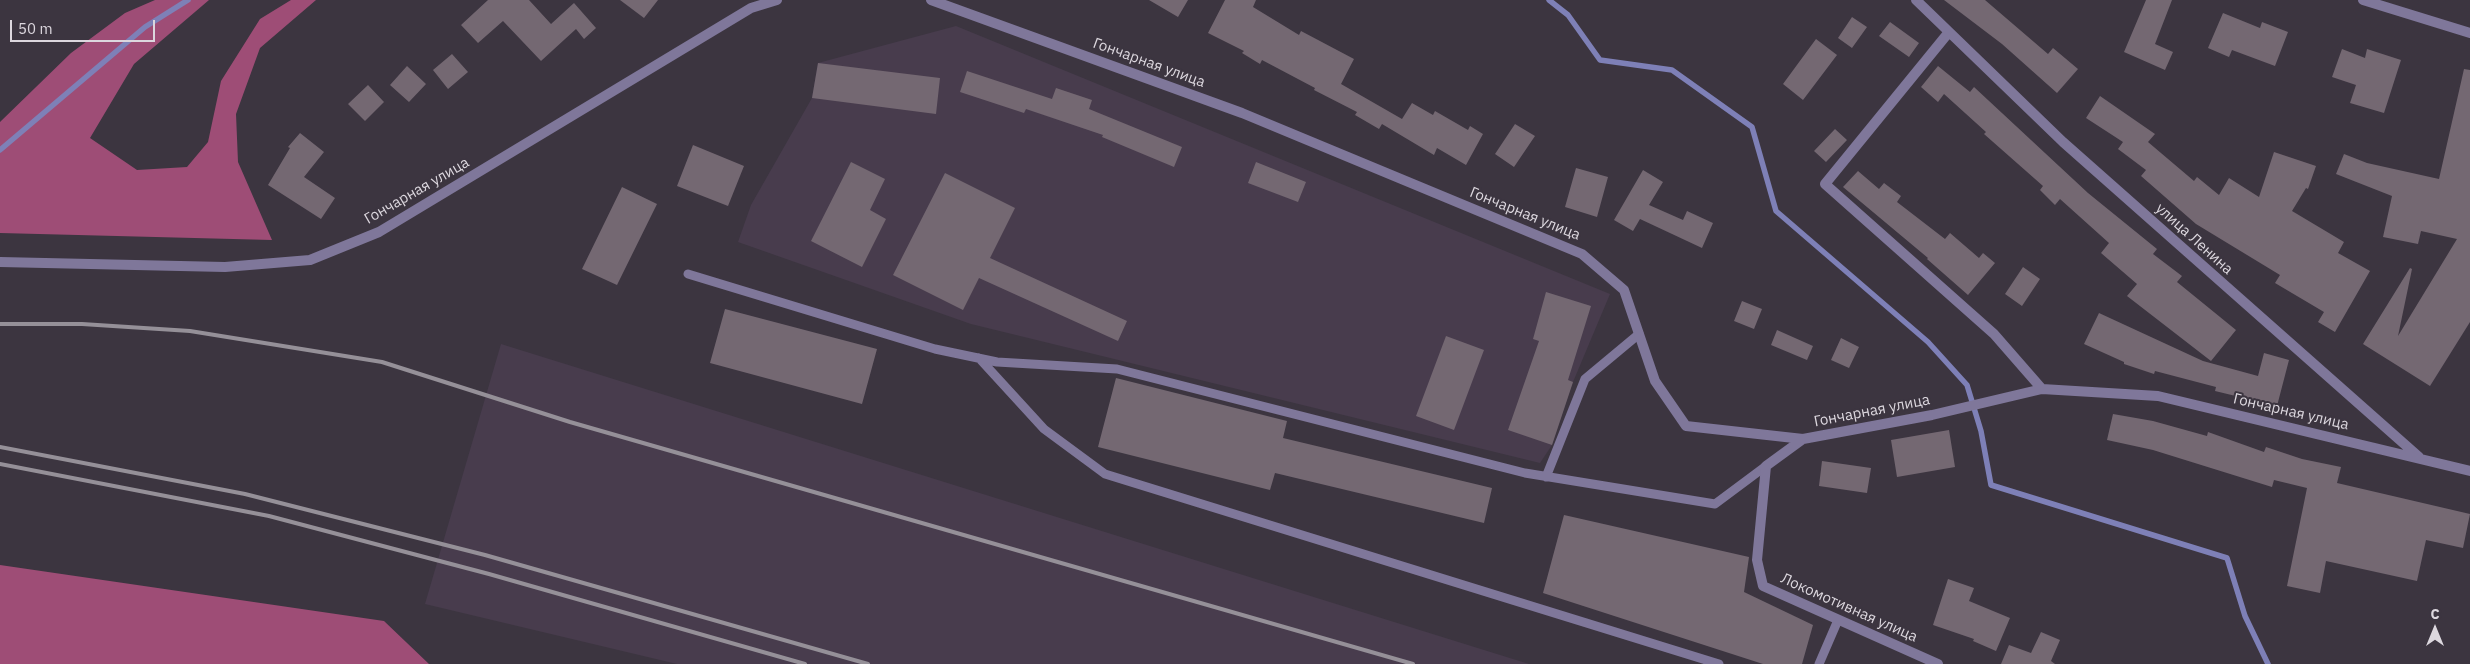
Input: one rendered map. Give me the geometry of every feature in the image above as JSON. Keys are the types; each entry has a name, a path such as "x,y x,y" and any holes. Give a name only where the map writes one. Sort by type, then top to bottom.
{"street":[{"name":"Гончарная улица","path":"0,262 225,267 310,260 379,232 751,8 776,0"},
{"name":"Гончарная улица","path":"931,0 1242,113 1582,254 1624,290 1655,381 1686,426 1803,439 1932,415 2042,389 2158,396 2420,458"},
{"name":"улица Ленина","path":"1916,0 2063,142 2420,458 2470,471"},
{"path":"2363,0 2470,33"},
{"path":"1949,32 1825,184 1994,334 2042,389"},
{"path":"1766,466 1803,439"},
{"name":"Локомотивная улица","path":"1766,466 1758,560 1763,586 1938,664"}],"lane":[{"path":"688,274 935,349 997,362 1117,369 1516,471 1716,504 1766,466"},
{"path":"1546,476 1586,379 1639,334"},
{"path":"979,358 1044,429 1105,474 1719,664"},
{"path":"1819,664 1838,620"}],"shaded area":[{"path":"155,0 209,0 134,64 90,138 137,170 187,167 208,142 221,81 260,19 291,0 316,0 260,48 236,114 238,162 272,240 0,233 0,122 71,53 125,13"},
{"path":"956,26 1610,294 1573,382 1552,445 1540,463 971,324 738,242 751,205 812,98 818,63"},
{"path":"501,344 1529,664 677,664 425,604"},
{"path":"0,565 384,621 429,664 0,664"}],"building":[{"path":"488,0 529,0 551,24 574,3 596,28 584,39 576,29 541,61 503,21 478,43 461,25"},
{"path":"620,0 658,0 644,18"},
{"path":"1149,0 1188,0 1178,17"},
{"path":"1225,0 1256,0 1253,7 1299,35 1301,31 1354,59 1341,84 1402,119 1412,103 1433,115 1435,111 1468,130 1470,126 1483,134 1466,165 1437,148 1434,155 1382,124 1379,129 1355,115 1357,112 1314,90 1315,88 1262,60 1260,64 1242,53 1244,51 1208,33"},
{"path":"1944,0 1985,0 2048,54 2053,48 2078,69 2057,93 2002,44"},
{"path":"2146,0 2172,0 2155,44 2173,52 2165,70 2124,52"},
{"path":"2223,13 2260,28 2262,22 2288,32 2275,66 2232,50 2229,57 2208,48"},
{"path":"1852,17 1867,27 1852,48 1838,38"},
{"path":"1890,22 1919,43 1909,57 1879,36"},
{"path":"1816,39 1837,55 1803,100 1783,84"},
{"path":"2342,49 2365,58 2367,49 2401,60 2384,113 2350,103 2356,85 2332,77"},
{"path":"452,54 468,72 448,89 433,70"},
{"path":"818,63 940,78 936,114 812,98"},
{"path":"407,66 426,84 409,102 390,85"},
{"path":"1938,66 1970,92 1974,87 2088,193 2157,249 2153,254 2182,276 2177,282 2236,330 2211,361 2127,296 2137,284 2101,253 2109,243 2060,199 2055,205 2040,190 2043,186 1984,134 1986,132 1944,94 1938,102 1921,87"},
{"path":"2464,69 2470,70 2470,322 2430,386 2363,344 2410,268 2412,269 2398,336 2457,239 2421,231 2418,244 2383,237 2392,196 2336,174 2344,154 2367,163 2439,179"},
{"path":"967,71 1052,99 1056,88 1092,100 1089,109 1182,147 1174,167 1102,137 1103,135 1026,109 1024,113 960,92"},
{"path":"368,85 384,102 365,121 348,104"},
{"path":"2100,96 2155,134 2148,142 2194,181 2197,177 2219,195 2229,178 2259,197 2274,152 2316,166 2308,189 2306,188 2292,211 2344,242 2338,253 2370,271 2335,332 2318,322 2324,312 2275,283 2280,275 2196,224 2141,176 2146,170 2118,149 2123,142 2086,118"},
{"path":"1515,124 1535,136 1514,167 1495,154"},
{"path":"1835,129 1847,140 1826,162 1814,151"},
{"path":"300,133 324,152 304,177 335,198 321,219 268,185 290,148 288,147"},
{"path":"693,145 744,166 728,206 677,186"},
{"path":"851,162 885,179 870,210 886,219 862,267 811,241"},
{"path":"1256,162 1306,182 1298,202 1248,183"},
{"path":"1576,168 1608,177 1597,217 1565,207"},
{"path":"1643,170 1663,182 1649,205 1683,220 1687,211 1713,223 1702,248 1640,219 1633,231 1614,220"},
{"path":"1858,171 1879,189 1884,183 1901,196 1897,202 1945,239 1950,233 1979,258 1983,253 1995,263 1968,295 1928,258 1843,187"},
{"path":"945,173 1015,208 990,258 1127,321 1118,341 979,278 963,310 893,275"},
{"path":"622,187 657,204 617,285 582,269"},
{"path":"2023,267 2040,279 2022,306 2005,294"},
{"path":"1546,292 1591,306 1568,380 1573,382 1552,445 1508,430 1539,341 1533,339"},
{"path":"1742,301 1762,309 1754,329 1734,321"},
{"path":"725,309 877,349 862,404 710,363"},
{"path":"2099,313 2203,361 2258,376 2264,353 2289,360 2277,406 2215,391 2216,387 2155,371 2154,374 2124,364 2124,362 2084,344"},
{"path":"1777,330 1813,346 1807,360 1771,345"},
{"path":"1446,336 1484,350 1454,430 1416,416"},
{"path":"1841,338 1859,347 1849,368 1831,360"},
{"path":"1116,378 1287,421 1283,438 1492,488 1484,523 1275,473 1270,490 1098,447"},
{"path":"2113,414 2153,421 2207,436 2208,432 2264,452 2266,447 2302,459 2341,467 2337,483 2470,514 2463,548 2426,540 2417,581 2326,561 2320,593 2287,586 2307,488 2274,480 2272,487 2153,450 2107,440"},
{"path":"1949,430 1955,467 1897,477 1891,440"},
{"path":"1822,461 1871,468 1867,493 1819,486"},
{"path":"1564,515 1749,557 1744,592 1813,625 1802,664 1763,664 1543,593"},
{"path":"1948,579 1974,588 1969,601 2010,618 1996,651 1973,641 1974,639 1933,625"},
{"path":"2041,632 2060,640 2051,661 2055,664 2001,664 2009,645 2031,653"}],"waterway":[{"path":"0,150 145,27 188,0"},
{"path":"1549,0 1568,15 1600,60 1672,70 1752,127 1776,211 1928,342 1967,385 1981,431 1991,485 2227,558 2245,616 2268,664"}],"railway":[{"path":"0,324 82,324 190,331 382,362 570,422 1413,664"},
{"path":"0,447 245,494 485,555 868,664"},
{"path":"0,464 269,516 489,574 805,664"}]}
